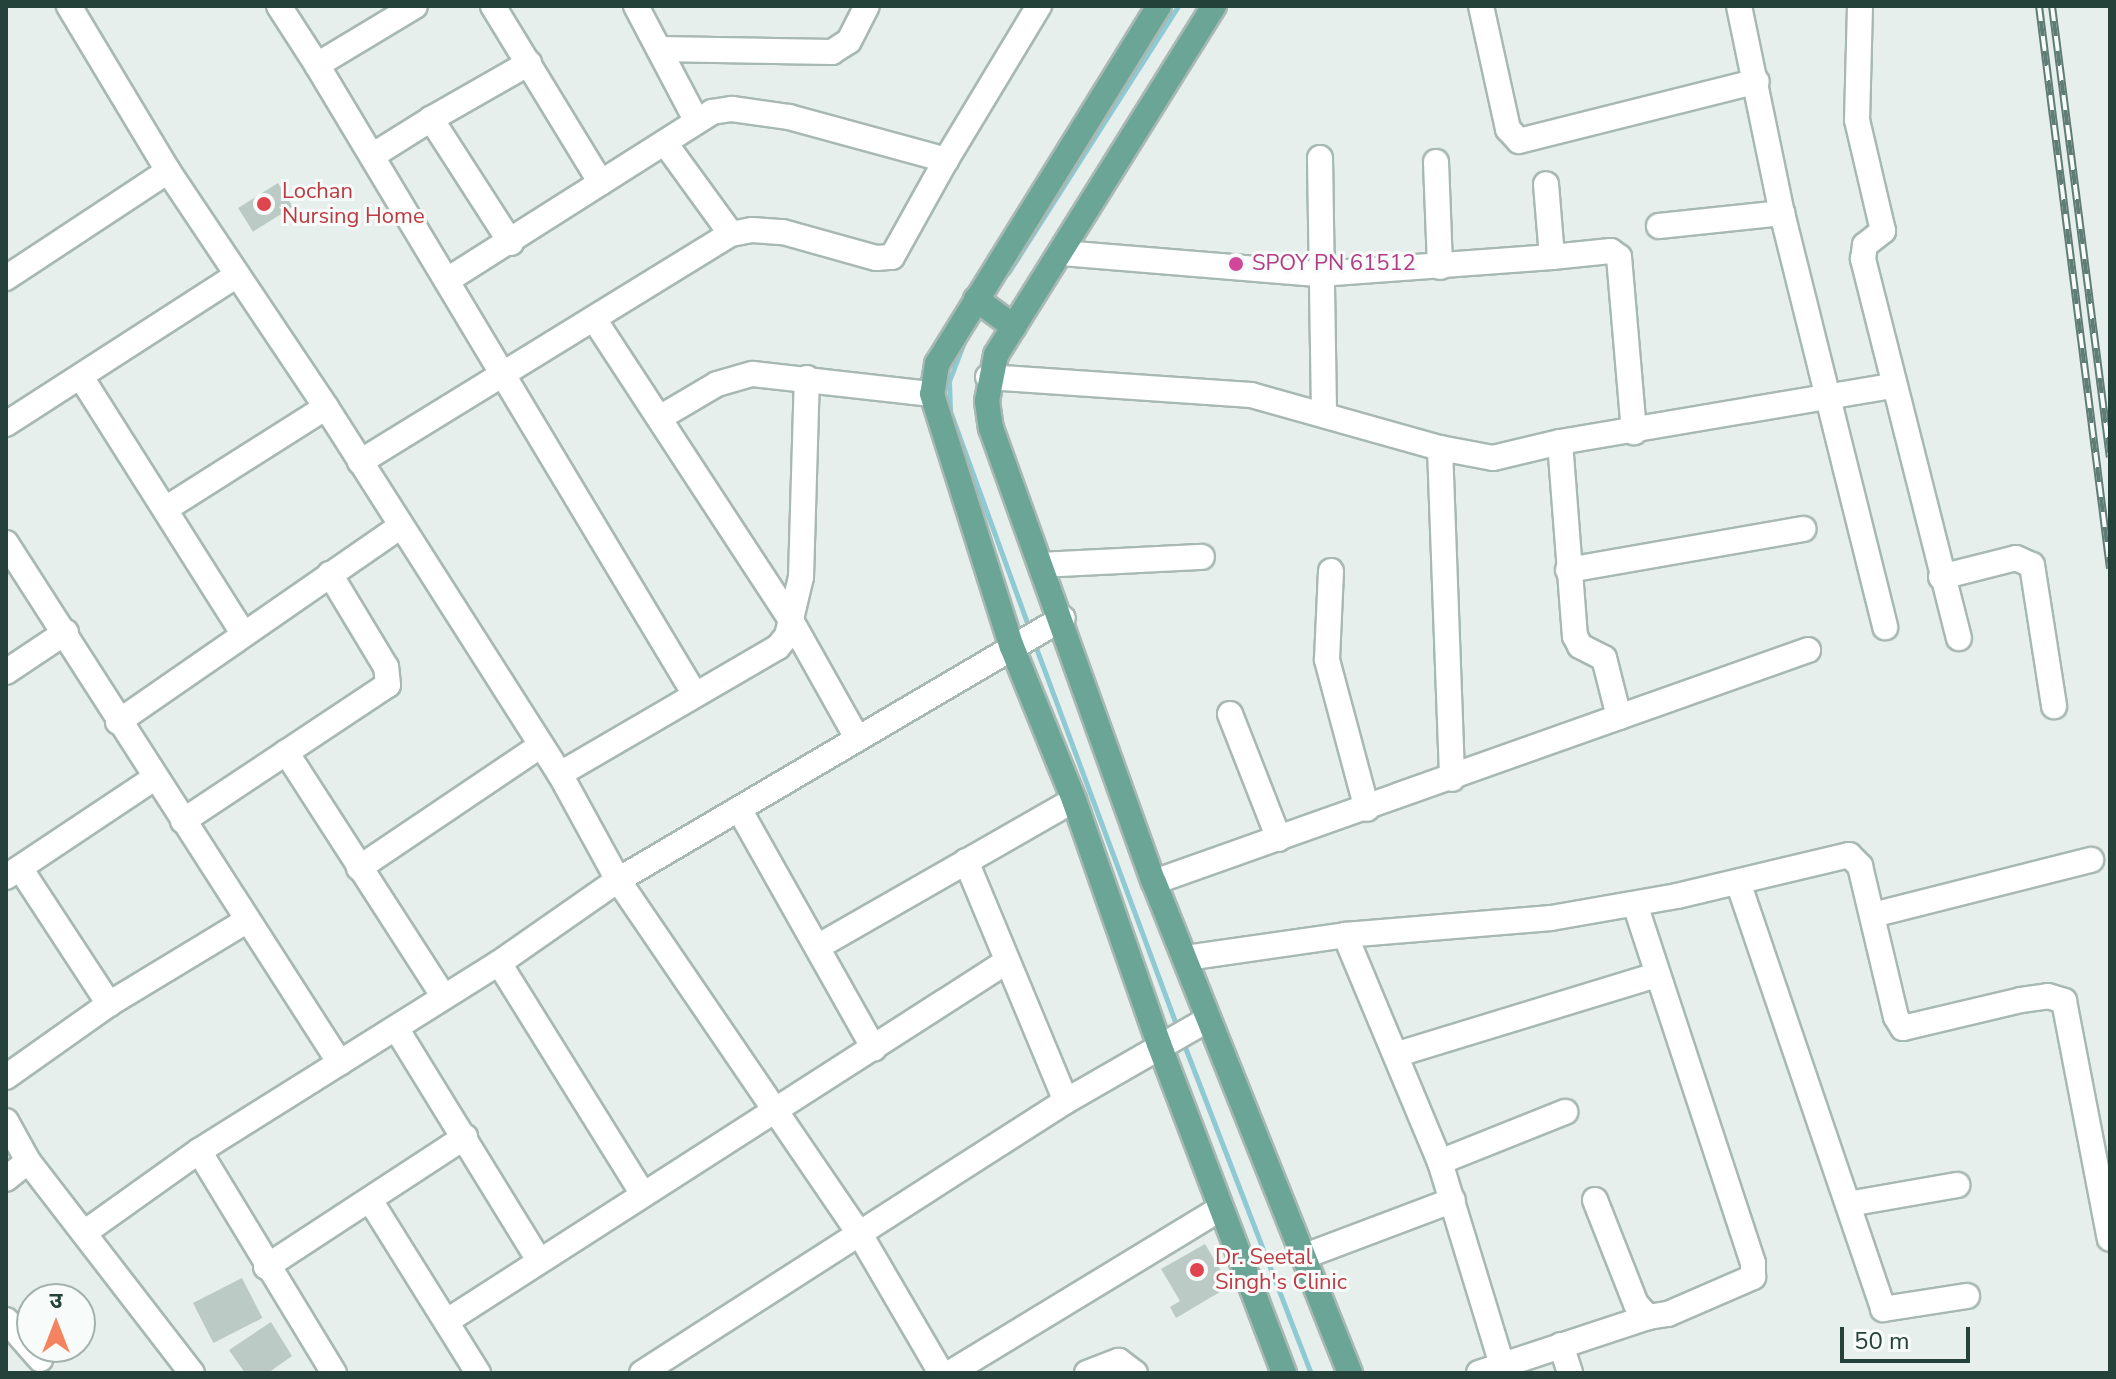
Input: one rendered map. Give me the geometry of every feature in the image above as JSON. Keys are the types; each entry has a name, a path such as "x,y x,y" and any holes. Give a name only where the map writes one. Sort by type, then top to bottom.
{"main road":[{"path":"1159,6 980,302 937,364 932,394 1074,800 1164,1042 1220,1209 1284,1373"},
{"path":"1214,6 1062,253 1009,323 988,377 991,428 1042,565 1057,622 1154,882 1186,958 1200,1024 1305,1256 1350,1373"},
{"path":"980,302 1009,323"}],"street":[{"path":"69,6 168,171 326,407 560,774 618,880 861,1236 941,1373"},
{"path":"279,6 449,279 499,374 694,693"},
{"path":"317,65 413,6"},
{"path":"493,6 601,183"},
{"path":"636,6 696,120"},
{"path":"659,49 832,52 849,41 867,6"},
{"path":"360,462 731,234 783,232 887,259 899,249 946,160 1039,6"},
{"path":"1481,6 1508,129 1519,141 1757,81"},
{"path":"1739,6 1782,213 1831,398 1885,627"},
{"path":"1860,6 1857,120 1883,231 1865,245 1863,259 1892,386 1959,638"},
{"path":"372,156 529,63"},
{"path":"449,279 511,243 712,112 746,110 946,160"},
{"path":"431,119 511,243"},
{"path":"665,143 731,234"},
{"path":"1320,158 1324,413"},
{"path":"1436,162 1440,267"},
{"path":"6,278 168,171"},
{"path":"1546,184 1552,257"},
{"path":"1659,226 1782,213"},
{"path":"1062,253 1320,274 1618,254 1634,432"},
{"path":"6,424 237,275"},
{"path":"594,319 661,417 792,622 856,736"},
{"path":"661,417 739,377 774,373 932,394"},
{"path":"81,377 167,508 243,633"},
{"path":"988,377 1251,395 1440,448 1503,458 1560,442 1634,432 1892,386"},
{"path":"560,774 694,693 778,647 792,622 801,577 807,378"},
{"path":"167,508 326,407"},
{"path":"1560,442 1575,636 1580,646 1604,658 1619,717"},
{"path":"1440,448 1452,779"},
{"path":"118,722 400,527"},
{"path":"1568,570 1803,529"},
{"path":"6,543 66,632 118,722 340,1063"},
{"path":"1042,565 1202,557"},
{"path":"1941,577 2016,558 2032,565 2054,706"},
{"path":"1331,571 1327,660 1367,809"},
{"path":"183,821 390,681 330,574"},
{"path":"84,1233 199,1151 499,963 618,880 856,736 1057,622"},
{"path":"6,672 66,632"},
{"path":"1154,882 1452,779 1808,650"},
{"path":"1230,714 1279,839"},
{"path":"359,868 540,746"},
{"path":"286,752 443,996"},
{"path":"109,1004 13,873 156,777"},
{"path":"819,946 1074,800"},
{"path":"739,809 819,946 874,1049"},
{"path":"1186,958 1345,935 1486,925 1635,904 1849,855 1860,866 1896,1017 1903,1028 2021,1000 2048,996 2064,1001 2110,1239"},
{"path":"1873,915 2091,860"},
{"path":"966,861 1066,1101"},
{"path":"1738,882 1883,1309 1967,1296"},
{"path":"1479,1373 1746,1283 1754,1271 1635,904"},
{"path":"6,1077 109,1004 246,921"},
{"path":"1345,935 1398,1054 1440,1162 1502,1365"},
{"path":"447,1321 538,1259 777,1114 1006,962"},
{"path":"499,963 643,1194"},
{"path":"1398,1054 1657,975"},
{"path":"642,1373 861,1236 1066,1101 1200,1024"},
{"path":"396,1028 538,1259"},
{"path":"1440,1162 1565,1112"},
{"path":"6,1121 28,1161 192,1373"},
{"path":"266,1267 465,1137"},
{"path":"199,1151 266,1267 334,1373"},
{"path":"6,1179 28,1161"},
{"path":"1848,1204 1957,1185"},
{"path":"370,1200 478,1373"},
{"path":"1305,1256 1453,1200"},
{"path":"1595,1200 1636,1304 1648,1317"},
{"path":"950,1373 1220,1209"},
{"path":"1561,1345 1570,1373"},
{"path":"1087,1373 1119,1361 1135,1373"}],"building":[{"path":"278,183 293,207 253,232 238,208"},
{"path":"1205,1244 1230,1286 1176,1318 1170,1307 1180,1301 1161,1269"},
{"path":"242,1278 262,1318 213,1343 193,1303"},
{"path":"271,1322 292,1356 268,1373 245,1373 229,1350"}],"waterway":[{"path":"1008,273 1178,6"},
{"path":"964,342 949,381 950,411 1030,631"},
{"path":"1035,645 1178,1029"},
{"path":"1183,1042 1311,1373"}],"railway":[{"path":"2039,6 2110,569"},
{"path":"2052,6 2110,457"}],"place":[{"name":"Lochan Nursing Home","path":"264,204"},
{"name":"SPOY PN 61512","path":"1236,264"},
{"name":"Dr. Seetal Singh's Clinic","path":"1197,1270"}]}
